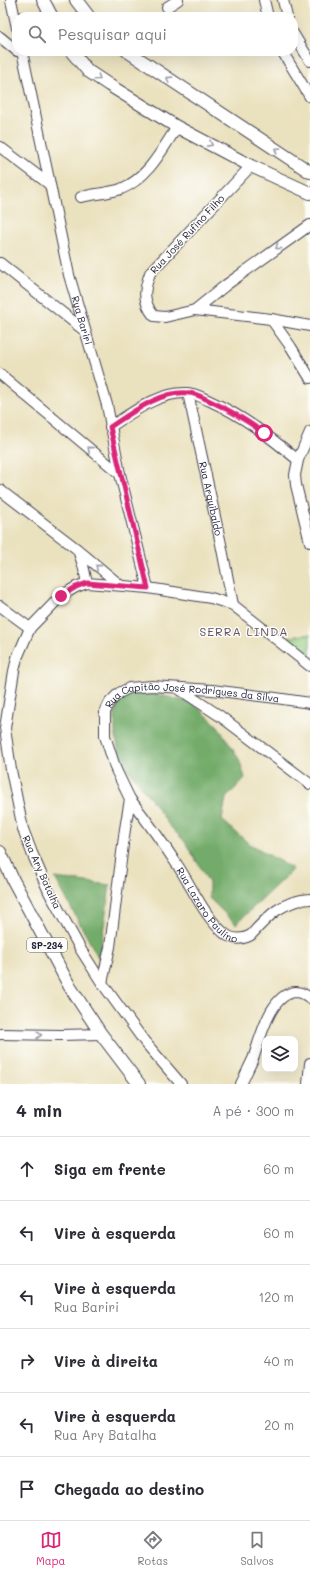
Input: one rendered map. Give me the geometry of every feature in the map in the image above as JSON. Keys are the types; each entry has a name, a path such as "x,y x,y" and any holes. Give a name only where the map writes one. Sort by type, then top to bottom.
{"main road":[{"path":"76,0 85,12"},
{"path":"46,2 50,12"},
{"path":"75,56 88,71 108,85 177,127 251,166 308,190"},
{"path":"135,56 310,172"},
{"name":"SP-234","path":"0,852 51,953 81,1004 101,1034 139,1084"}],"street":[{"path":"11,0 14,12"},
{"path":"167,7 178,0"},
{"path":"264,0 267,12"},
{"path":"283,0 286,12"},
{"path":"0,37 12,46"},
{"path":"298,41 310,61"},
{"name":"Rua Bariri","path":"21,56 37,120 69,276 100,380 120,474 148,588"},
{"path":"285,56 310,97"},
{"path":"81,197 121,189 141,176 153,164 177,127"},
{"path":"0,147 49,184"},
{"name":"Rua José Rufino Filho","path":"251,166 150,273 145,288 145,298 148,308 154,316 165,318 195,310 226,285 310,225"},
{"path":"0,264 85,331"},
{"path":"195,310 271,319 310,326"},
{"path":"271,319 291,347 310,378"},
{"path":"0,374 120,474"},
{"path":"110,427 159,398 188,392 229,409 264,433 298,460"},
{"name":"Rua Arquibaldo","path":"188,392 233,605"},
{"path":"310,432 298,460 295,475 310,542"},
{"path":"0,490 77,549 120,585"},
{"path":"77,549 83,565 87,583 148,588 210,598 233,605 272,638 307,663 310,669"},
{"name":"Rua Ary Batalha","path":"87,583 76,587 61,596 30,628 17,658 5,728 15,790 23,829 34,860 64,919 102,983 144,1041 181,1084"},
{"path":"0,606 30,628"},
{"name":"Rua Capitão José Rodrigues da Silva","path":"130,799 116,770 105,736 105,712 110,702 119,693 129,688 152,686 276,698 310,703"},
{"path":"178,688 226,721 310,783"},
{"name":"Rua Capitão José Rodrigues da Silva","path":"299,702 310,696"},
{"path":"102,983 110,947 130,799"},
{"name":"Rua Lazaro Paulino","path":"130,799 163,842 210,916 219,928 230,936 240,939 247,938 276,910 295,901 310,899"},
{"path":"241,1084 253,1058 264,1025 277,1003 292,993 299,992 310,998"},
{"path":"0,1034 101,1034"},
{"path":"308,1084 310,1063"}],"green space":[{"path":"310,634 310,656 294,644 289,637"},
{"path":"144,691 193,703 218,726 239,759 245,778 226,798 222,820 247,842 293,869 236,924 209,898 209,883 185,842 168,824 126,767 119,753 115,732 115,714 122,695"},
{"path":"55,878 110,885 99,959"}],"district":[{"name":"SERRA LINDA","path":"244,631"}],"route":[{"path":"61,596 76,587 87,583 148,588 110,427 159,398 188,392 229,409 264,433"}]}
